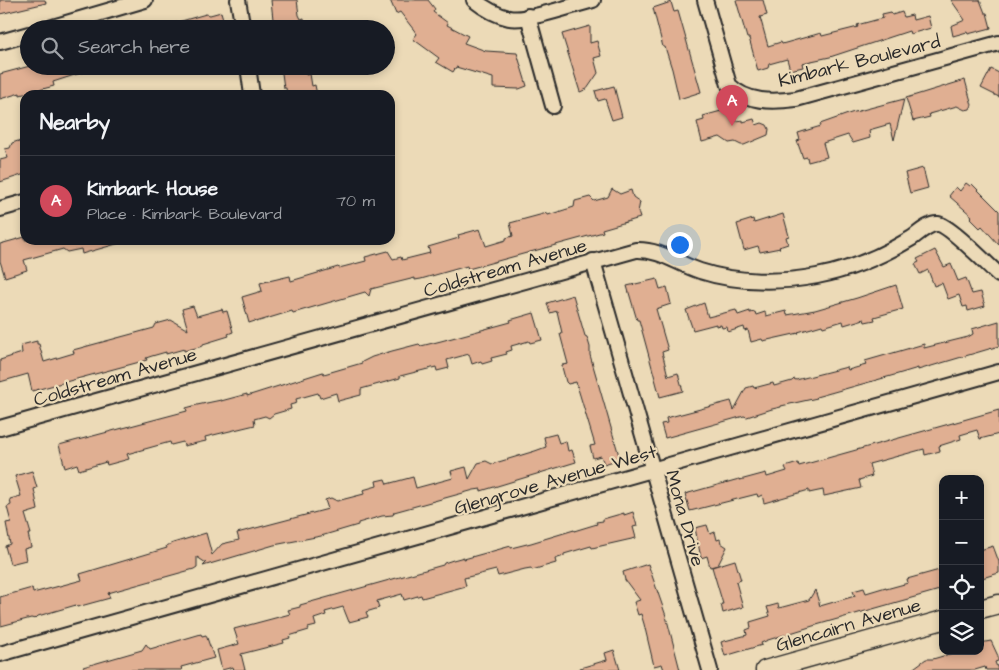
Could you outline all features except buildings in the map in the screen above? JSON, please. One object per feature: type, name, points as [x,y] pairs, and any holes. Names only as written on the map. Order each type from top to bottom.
[{"type":"street","points":[[77,20],[145,0]]},
{"type":"street","points":[[238,0],[241,20]]},
{"type":"street","points":[[474,0],[483,7],[510,18],[542,14],[593,0]]},
{"type":"street","name":"Kimbark Boulevard","points":[[705,0],[729,85],[736,92],[763,101],[777,102],[796,99],[999,42]]},
{"type":"street","points":[[528,16],[553,106]]},
{"type":"street","points":[[0,42],[20,36]]},
{"type":"street","points":[[249,75],[251,90]]},
{"type":"street","points":[[0,209],[20,203]]},
{"type":"street","name":"Coldstream Avenue","points":[[0,428],[636,250],[646,250],[659,254],[700,271],[723,277],[769,280],[798,278],[818,276],[862,262],[901,244],[927,228],[941,224],[999,275]]},
{"type":"street","name":"Mona Drive","points":[[593,261],[710,670]]},
{"type":"street","name":"Glengrove Avenue West","points":[[0,654],[999,372]]},
{"type":"street","points":[[984,608],[999,604]]},
{"type":"street","name":"Glencairn Avenue","points":[[765,670],[939,621]]},
{"type":"place","name":"Kimbark House","points":[[732,126]]}]
